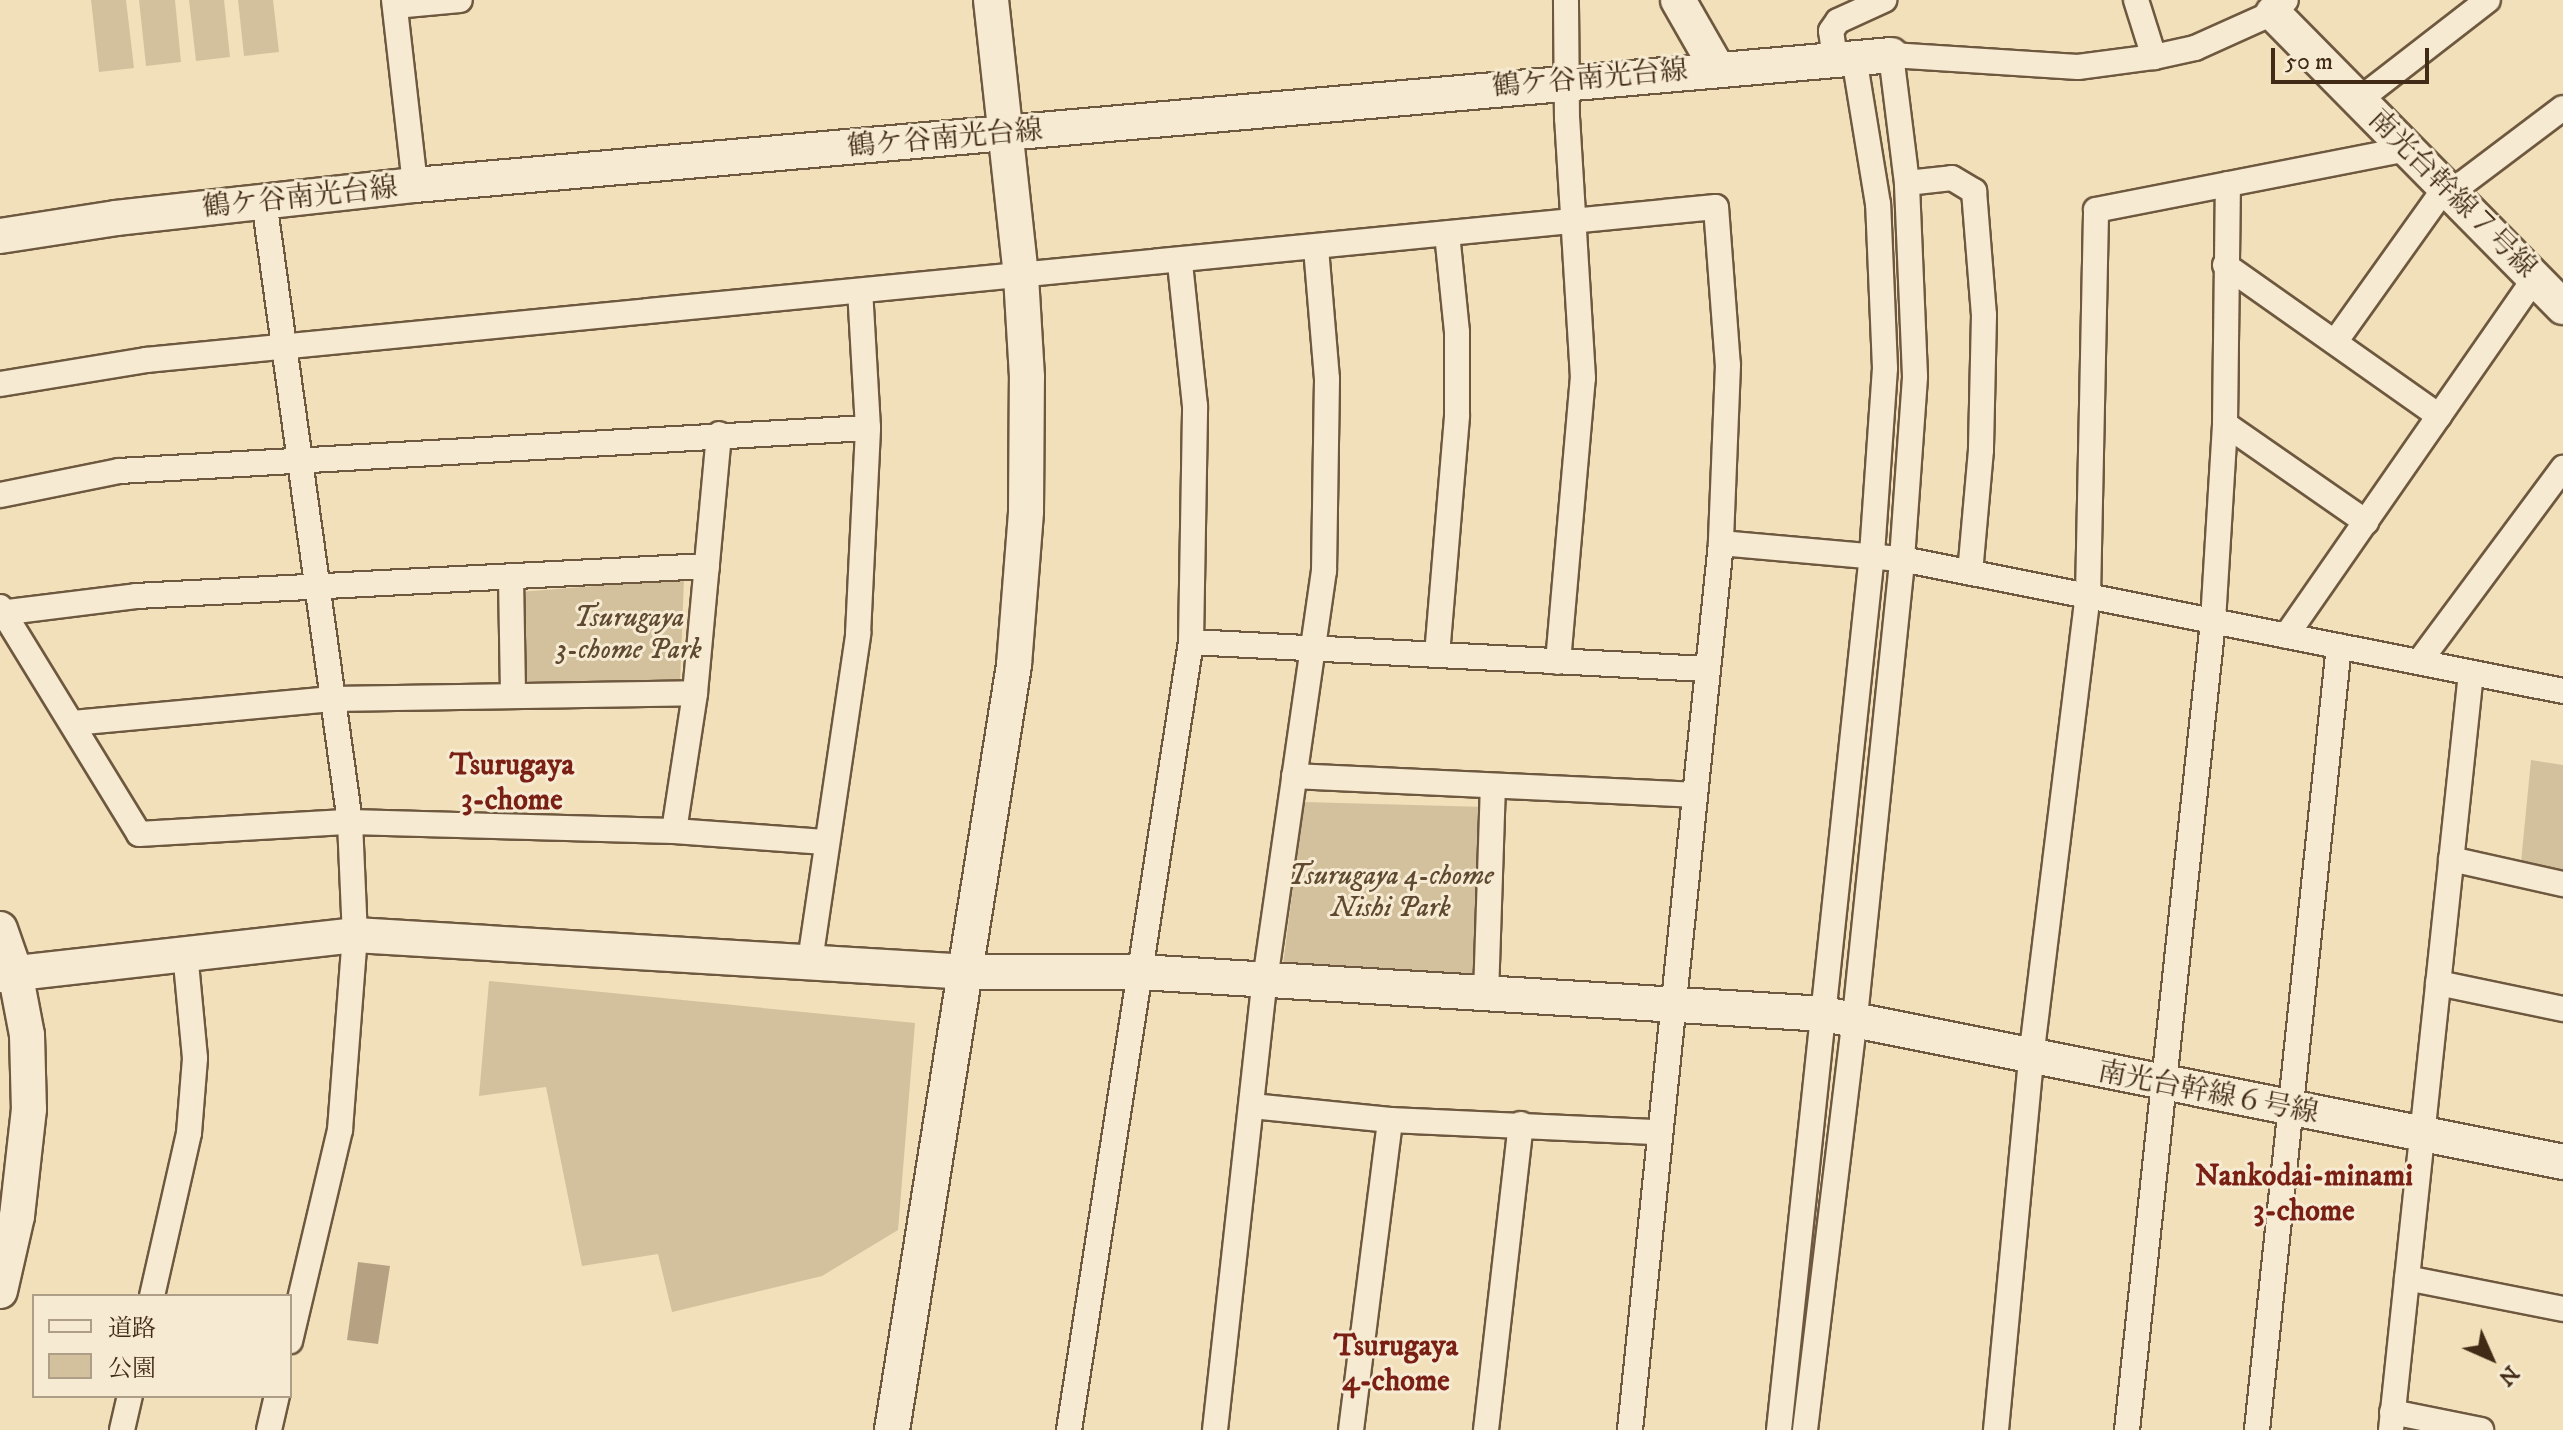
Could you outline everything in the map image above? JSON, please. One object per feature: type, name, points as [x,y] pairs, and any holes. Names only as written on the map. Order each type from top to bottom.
[{"type":"street","points":[[415,185],[394,3],[460,0]]},
{"type":"street","points":[[892,1430],[969,972],[1014,665],[1025,526],[1027,377],[1021,276],[991,0]]},
{"type":"street","points":[[1558,662],[1583,378],[1566,0]]},
{"type":"street","points":[[1678,0],[1717,68]]},
{"type":"street","points":[[1805,1430],[1839,1016],[1885,368],[1878,204],[1845,58],[1831,31],[1838,21],[1884,0]]},
{"type":"street","points":[[2136,0],[2154,57]]},
{"type":"street","points":[[2359,100],[2488,0]]},
{"type":"street","points":[[1779,1430],[1902,559],[1915,376],[1907,183],[1891,55],[2078,67],[2195,48],[2280,7]]},
{"type":"street","name":"南光台幹線７号線","points":[[2280,7],[2359,100],[2552,288]]},
{"type":"street","name":"鶴ケ谷南光台線","points":[[0,236],[264,201],[415,185],[1005,134],[1568,80],[1891,55]]},
{"type":"street","points":[[2335,342],[2448,190],[2563,108]]},
{"type":"street","points":[[1996,1430],[2031,1058],[2088,596],[2096,210],[2407,149]]},
{"type":"street","points":[[1907,183],[1952,178],[1974,191],[1984,315],[1981,450],[1970,573]]},
{"type":"street","points":[[2127,1430],[2213,621],[2225,424],[2228,184]]},
{"type":"street","points":[[264,201],[350,822],[355,935],[340,1130],[292,1333]]},
{"type":"street","points":[[0,384],[146,360],[1180,263],[1716,207],[1728,365],[1721,543],[1692,795],[1675,1007],[1659,1132],[1630,1430]]},
{"type":"street","points":[[1437,655],[1457,415],[1457,332],[1447,234]]},
{"type":"street","points":[[1215,1430],[1265,980],[1324,571],[1327,379],[1316,248]]},
{"type":"street","points":[[1069,1430],[1191,642],[1195,406],[1180,263]]},
{"type":"street","points":[[2225,265],[2439,416]]},
{"type":"street","points":[[2286,636],[2439,416],[2552,288]]},
{"type":"street","points":[[810,961],[825,842],[858,634],[868,428],[860,291]]},
{"type":"street","points":[[2225,424],[2366,522]]},
{"type":"street","points":[[0,495],[119,471],[719,434],[868,428]]},
{"type":"street","points":[[674,831],[695,693],[719,434]]},
{"type":"street","points":[[2419,662],[2563,468]]},
{"type":"street","points":[[1721,543],[1902,559],[2563,690]]},
{"type":"street","points":[[707,566],[136,596],[1,611],[139,834],[350,822],[674,831],[825,842]]},
{"type":"street","points":[[511,578],[513,695]]},
{"type":"street","points":[[1191,642],[1706,669]]},
{"type":"street","points":[[2257,1430],[2339,646]]},
{"type":"street","points":[[2471,673],[2392,1421],[2481,1430]]},
{"type":"street","points":[[73,723],[332,699],[695,693]]},
{"type":"street","points":[[1294,776],[1692,795]]},
{"type":"street","points":[[1486,995],[1493,786]]},
{"type":"street","points":[[2451,859],[2563,884]]},
{"type":"street","points":[[0,929],[8,973],[27,1035],[29,1109],[17,1216],[0,1291]]},
{"type":"street","name":"南光台幹線６号線","points":[[8,973],[355,935],[969,972],[1140,972],[1839,1016],[2031,1058],[2563,1162]]},
{"type":"street","points":[[152,1294],[189,1133],[195,1058],[185,952]]},
{"type":"street","points":[[2438,983],[2563,1009]]},
{"type":"street","points":[[1252,1106],[1390,1120],[1659,1132]]},
{"type":"street","points":[[1351,1430],[1390,1120]]},
{"type":"street","points":[[1486,1430],[1521,1124]]},
{"type":"street","points":[[2407,1278],[2563,1309]]},
{"type":"street","points":[[122,1430],[130,1398]]},
{"type":"street","points":[[269,1430],[277,1398]]},
{"type":"green space","points":[[91,0],[126,0],[134,68],[99,72]]},
{"type":"green space","points":[[139,0],[175,0],[181,62],[146,66]]},
{"type":"green space","points":[[189,0],[224,0],[230,57],[196,61]]},
{"type":"green space","points":[[238,0],[273,0],[279,52],[244,56]]},
{"type":"green space","name":"Tsurugaya 3-chome Park","points":[[684,579],[680,685],[518,684],[519,592]]},
{"type":"green space","points":[[2531,760],[2563,765],[2563,870],[2521,862]]},
{"type":"green space","name":"Tsurugaya 4-chome Nishi Park","points":[[1304,802],[1486,807],[1477,987],[1282,972]]},
{"type":"green space","points":[[489,981],[915,1023],[898,1230],[822,1276],[672,1312],[658,1254],[582,1266],[546,1087],[479,1096]]},
{"type":"shaded area","points":[[358,1262],[390,1266],[378,1344],[347,1340]]},
{"type":"district","name":"Tsurugaya 3-chome","points":[[512,783]]},
{"type":"district","name":"Nankodai-minami 3-chome","points":[[2304,1194]]},
{"type":"district","name":"Tsurugaya 4-chome","points":[[1396,1364]]}]
